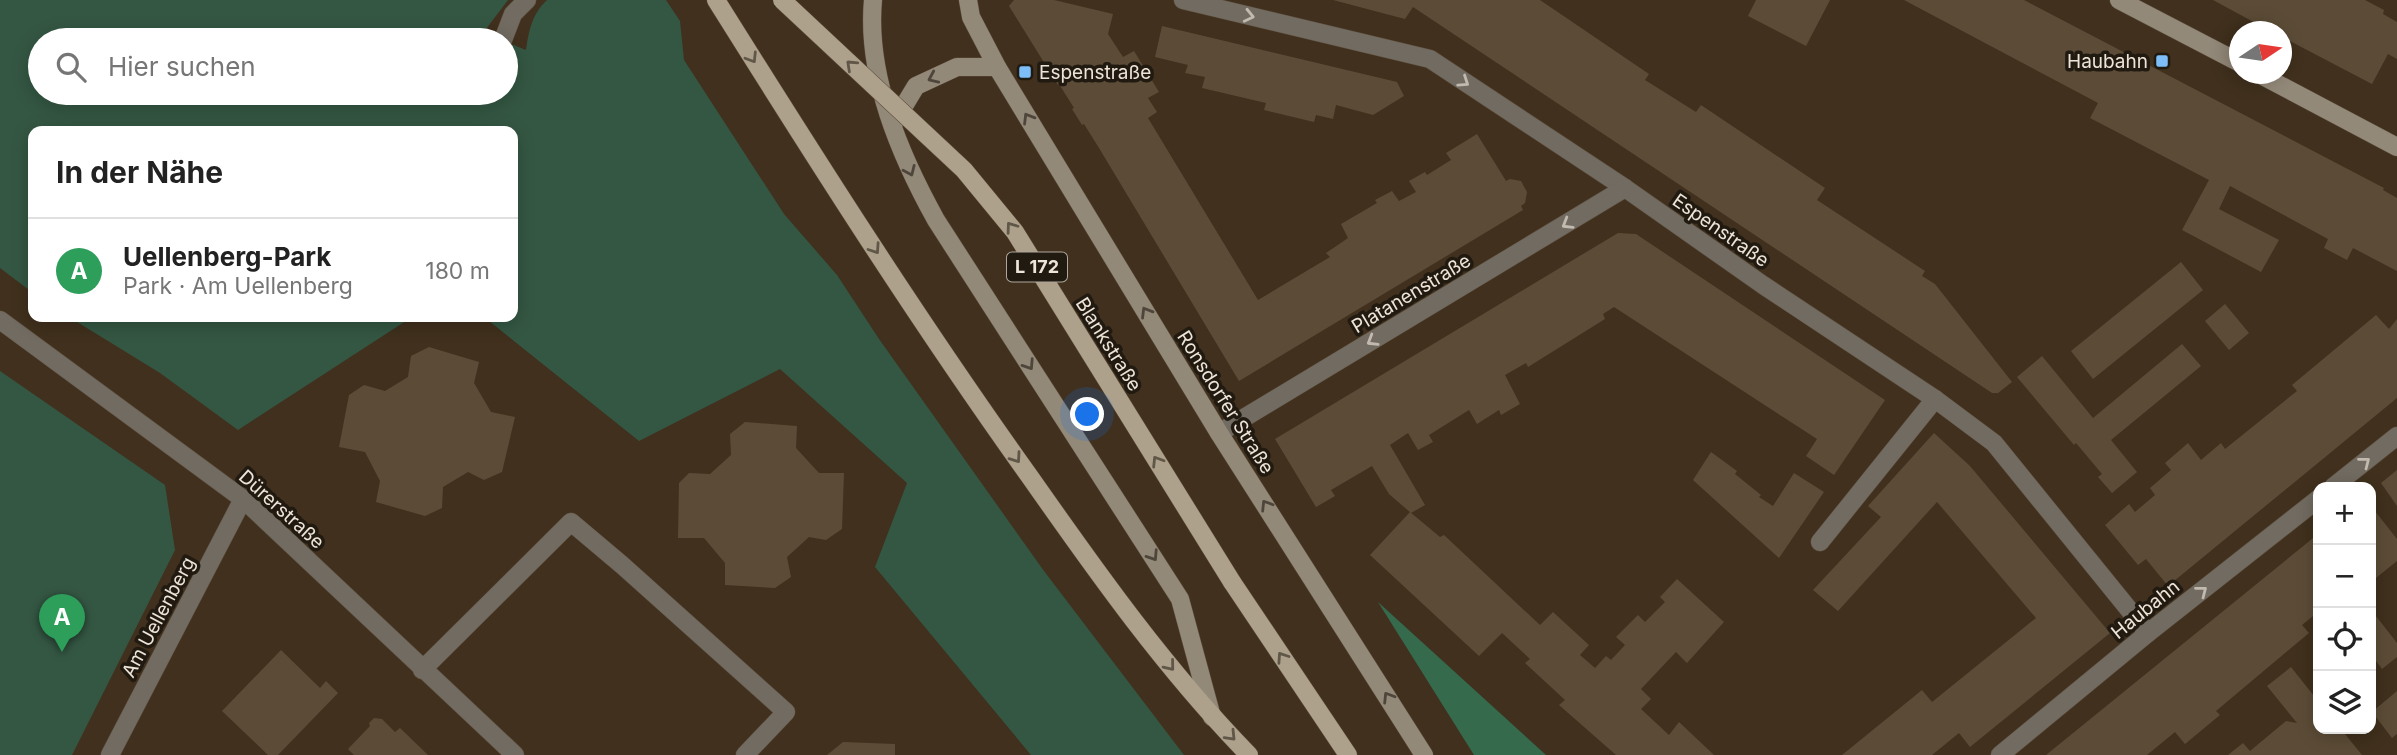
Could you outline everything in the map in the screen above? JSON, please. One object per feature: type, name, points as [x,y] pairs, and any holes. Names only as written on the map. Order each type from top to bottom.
[{"type":"main road","points":[[716,0],[830,182],[996,429],[1128,614],[1212,717],[1249,755]]},
{"type":"main road","name":"Blankstraße","points":[[782,0],[964,170],[1015,232],[1232,582],[1348,755]]},
{"type":"street","points":[[508,28],[513,14],[527,0]]},
{"type":"street","points":[[873,0],[877,74],[892,127],[919,190],[1180,599],[1212,717]]},
{"type":"street","name":"Ronsdorfer Straße","points":[[968,0],[971,17],[997,67],[1219,433],[1424,755]]},
{"type":"street","name":"Espenstraße","points":[[1183,0],[1430,59],[1935,399],[1994,443],[2148,633]]},
{"type":"street","points":[[2119,0],[2229,58]]},
{"type":"street","points":[[892,127],[916,86],[957,68],[997,67]]},
{"type":"street","points":[[2278,84],[2397,147]]},
{"type":"street","name":"Platanenstraße","points":[[1219,433],[1625,188]]},
{"type":"street","name":"Dürerstraße","points":[[0,320],[243,499],[515,755]]},
{"type":"street","points":[[1821,542],[1935,399]]},
{"type":"street","points":[[2339,482],[2397,436]]},
{"type":"street","name":"Am Uellenberg","points":[[110,755],[243,499]]},
{"type":"street","name":"Haubahn","points":[[2000,755],[2148,633],[2313,503]]},
{"type":"street","points":[[422,670],[571,522],[786,712],[745,755]]},
{"type":"green space","points":[[0,0],[508,0],[487,28],[28,28],[28,105],[518,105],[518,47],[526,50],[532,23],[547,0],[666,0],[680,21],[684,60],[784,214],[837,275],[879,339],[1044,571],[1184,755],[1031,755],[875,567],[907,483],[780,369],[639,441],[490,322],[518,322],[518,126],[28,126],[28,289],[0,268]]},
{"type":"green space","points":[[77,322],[404,322],[238,430],[160,373]]},
{"type":"green space","points":[[0,371],[165,485],[175,550],[72,755],[0,755]]},
{"type":"green space","points":[[1378,602],[1546,755],[1474,755]]},
{"type":"building","points":[[1014,0],[1054,0],[1113,14],[1108,34],[1123,57],[1134,51],[1159,92],[1148,98],[1157,112],[1148,118],[1258,300],[1330,257],[1326,253],[1348,238],[1341,224],[1392,191],[1399,201],[1416,192],[1409,181],[1425,172],[1427,175],[1451,160],[1446,153],[1477,134],[1506,181],[1521,181],[1527,192],[1525,203],[1521,206],[1523,210],[1239,381],[1099,148],[1009,6]]},
{"type":"building","points":[[1333,0],[1540,0],[1649,74],[1645,80],[1696,112],[1701,105],[1825,188],[1817,200],[1925,271],[1922,276],[1935,284],[2012,382],[1998,393],[1992,393],[1413,7],[1405,19]]},
{"type":"building","points":[[1756,0],[1830,0],[1806,46],[1748,16]]},
{"type":"building","points":[[1904,0],[2024,0],[2384,188],[2383,190],[2397,198],[2397,271],[2353,248],[2347,260],[2324,248],[2328,239],[2230,186],[2219,209],[2279,240],[2261,272],[2182,230],[2209,180],[2090,118],[2098,103]]},
{"type":"building","points":[[2213,0],[2365,0],[2384,10],[2383,14],[2397,22],[2397,59],[2388,54],[2372,84],[2292,42],[2292,21],[2252,21]]},
{"type":"building","points":[[1162,26],[1397,82],[1404,96],[1373,115],[1336,105],[1333,119],[1316,115],[1314,122],[1264,110],[1266,103],[1202,88],[1205,77],[1185,73],[1188,65],[1155,57]]},
{"type":"building","points":[[1618,233],[1636,234],[1885,400],[1834,475],[1806,456],[1817,439],[1614,307],[1603,314],[1605,319],[1528,367],[1526,363],[1505,375],[1520,404],[1501,415],[1499,410],[1477,424],[1469,410],[1429,435],[1433,442],[1418,450],[1408,433],[1390,445],[1425,505],[1411,513],[1389,494],[1372,466],[1331,490],[1335,496],[1316,507],[1275,439]]},
{"type":"building","points":[[2181,262],[2203,290],[2093,379],[2071,351]]},
{"type":"building","points":[[2225,304],[2249,333],[2229,350],[2205,321]]},
{"type":"building","points":[[2376,315],[2389,329],[2397,319],[2397,398],[2168,586],[2146,559],[2138,565],[2105,525],[2129,504],[2135,512],[2155,495],[2150,488],[2171,470],[2165,463],[2188,443],[2201,460],[2221,443],[2225,449],[2297,391],[2292,385]]},
{"type":"building","points":[[2182,344],[2201,366],[2111,440],[2137,472],[2112,493],[2098,477],[2102,474],[2017,377],[2042,356],[2093,418]]},
{"type":"building","points":[[429,347],[479,362],[474,383],[491,412],[515,417],[502,472],[484,480],[468,472],[443,487],[442,508],[425,516],[376,502],[380,481],[365,452],[339,447],[349,395],[364,385],[385,391],[408,377],[411,356]]},
{"type":"building","points":[[745,422],[797,426],[796,448],[819,473],[844,473],[842,529],[826,540],[809,537],[787,557],[791,577],[775,588],[725,585],[725,563],[704,538],[678,538],[679,483],[689,473],[710,474],[731,455],[730,434]]},
{"type":"building","points":[[1934,433],[1970,466],[2110,633],[1970,747],[1959,733],[1932,755],[1842,755],[1922,690],[1932,702],[2036,618],[1937,502],[1838,611],[1813,590],[1881,517],[1868,506]]},
{"type":"building","points":[[1711,452],[1737,471],[1735,474],[1761,495],[1759,497],[1773,506],[1794,473],[1824,492],[1779,558],[1693,480]]},
{"type":"building","points":[[2397,470],[2397,506],[2381,483]]},
{"type":"building","points":[[1410,512],[1440,537],[1444,535],[1540,625],[1553,612],[1589,645],[1580,655],[1595,668],[1606,656],[1611,660],[1625,645],[1616,637],[1638,615],[1645,622],[1665,602],[1660,597],[1677,579],[1724,622],[1687,663],[1676,652],[1641,689],[1651,699],[1641,709],[1669,735],[1679,722],[1714,755],[1616,755],[1559,705],[1565,700],[1525,663],[1530,659],[1502,633],[1479,656],[1370,555]]},
{"type":"building","points":[[2376,512],[2397,539],[2397,561],[2376,578]]},
{"type":"building","points":[[2313,538],[2313,616],[2302,625],[2309,633],[2216,711],[2220,715],[2185,744],[2175,732],[2147,755],[2046,755]]},
{"type":"building","points":[[2376,616],[2397,643],[2397,657],[2382,669],[2376,661]]},
{"type":"building","points":[[281,650],[320,688],[326,681],[338,693],[278,755],[268,755],[222,711]]},
{"type":"building","points":[[2291,667],[2313,695],[2313,734],[2345,734],[2362,755],[2228,755],[2243,743],[2250,751],[2286,721],[2297,723],[2267,686]]},
{"type":"building","points":[[2397,691],[2397,734],[2392,738],[2376,717],[2376,709]]},
{"type":"building","points":[[374,718],[382,719],[395,732],[400,728],[428,755],[354,755],[348,749]]},
{"type":"building","points":[[843,742],[895,744],[895,755],[827,755]]},
{"type":"place","name":"Haubahn","points":[[2162,61]]},
{"type":"place","name":"Espenstraße","points":[[1025,72]]},
{"type":"place","name":"Uellenberg-Park","points":[[62,652]]}]
